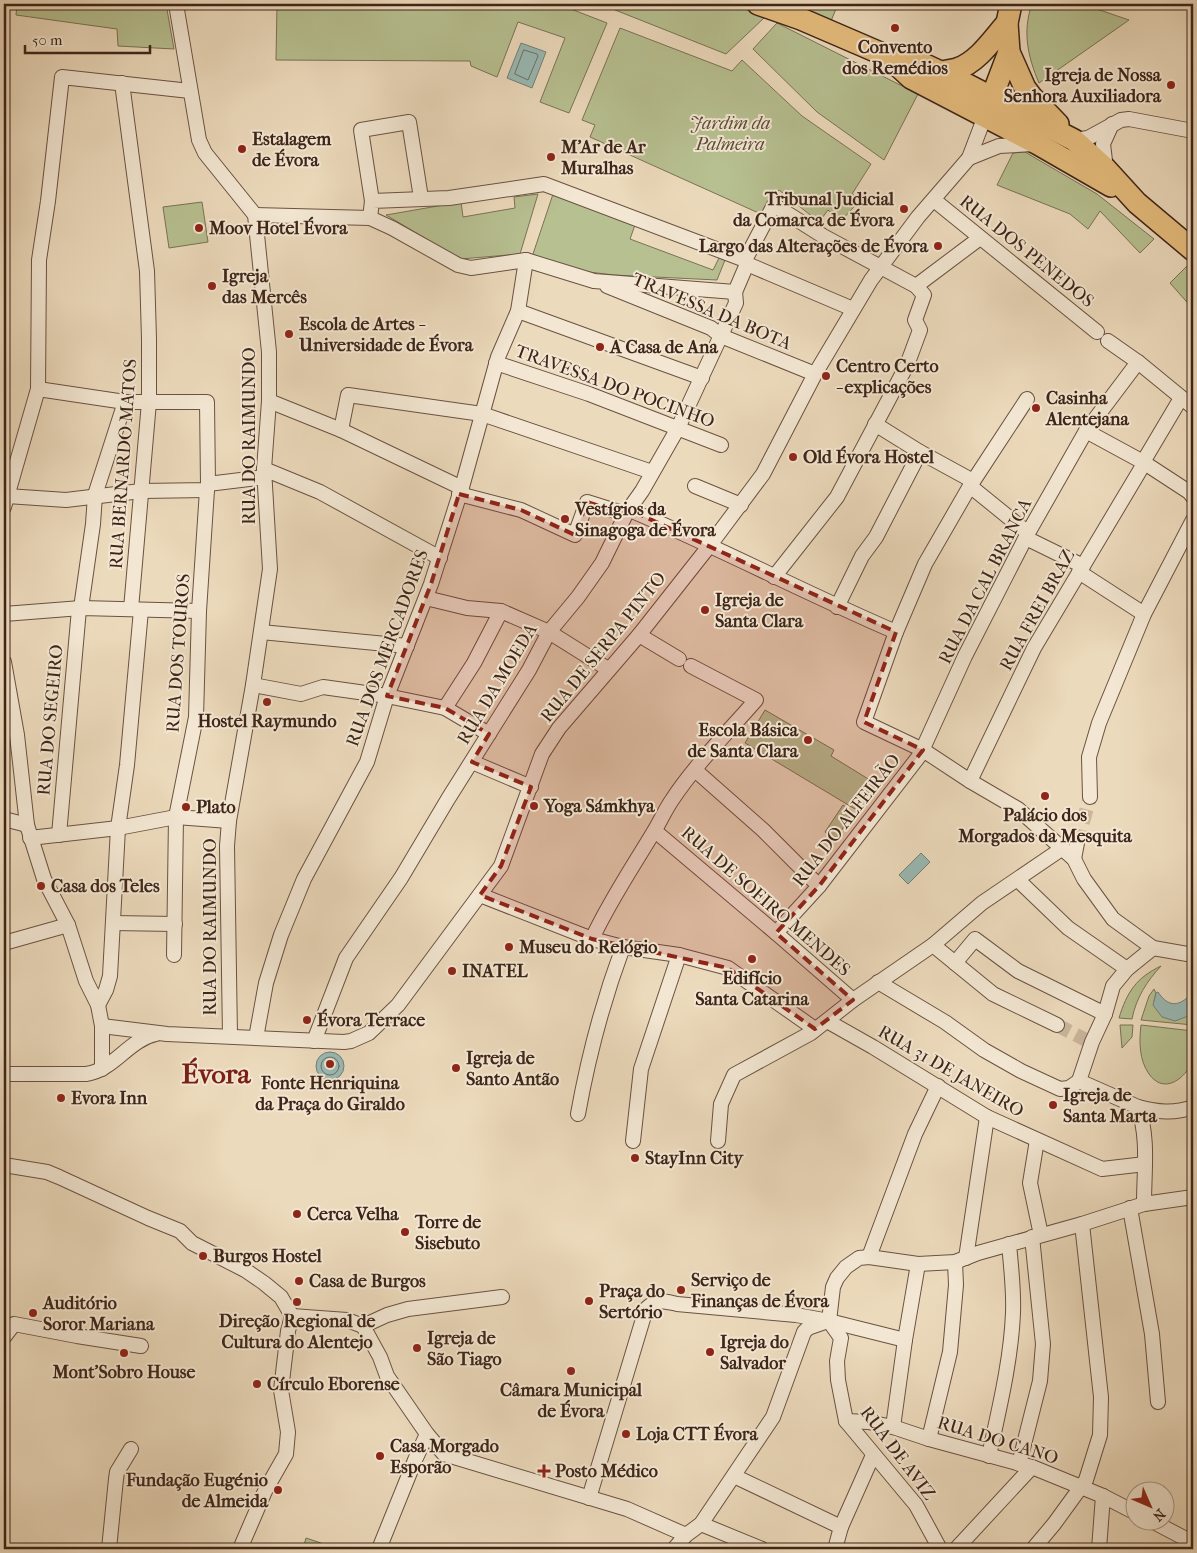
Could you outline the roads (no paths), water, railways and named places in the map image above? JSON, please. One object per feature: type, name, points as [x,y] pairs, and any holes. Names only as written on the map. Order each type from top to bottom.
[{"type":"main road","points":[[758,4],[801,19],[887,56],[917,61],[941,72],[1038,144],[1138,202]]},
{"type":"main road","points":[[941,72],[966,65],[985,49],[1009,13]]},
{"type":"main road","points":[[989,107],[1009,52],[1009,13]]},
{"type":"main road","points":[[1009,52],[1030,96],[1138,202],[1193,250]]},
{"type":"main road","points":[[887,56],[911,78],[1074,140]]},
{"type":"street","points":[[176,4],[199,140],[205,153],[255,215],[370,218],[392,228],[458,265],[471,268],[526,260],[594,281],[735,292]]},
{"type":"street","points":[[190,91],[62,77],[48,202],[39,260],[38,389],[6,501],[66,500],[94,495],[208,487],[264,473],[320,492],[440,558]]},
{"type":"street","name":"RUA BERNARDO MATOS","points":[[98,1005],[106,990],[110,976],[118,828],[127,765],[141,491],[150,402],[147,271],[122,83]]},
{"type":"street","points":[[774,577],[837,497],[907,365],[920,330],[915,320],[924,295],[916,286],[880,266],[918,217],[969,158],[989,107]]},
{"type":"street","points":[[1074,140],[1088,138],[1121,120],[1129,119],[1193,131]]},
{"type":"street","points":[[370,218],[372,201],[361,130],[409,122],[420,198]]},
{"type":"street","points":[[1106,169],[1103,144],[1113,124]]},
{"type":"street","points":[[969,158],[999,146],[1038,144]]},
{"type":"street","points":[[372,201],[449,198],[544,184],[746,262],[853,309]]},
{"type":"street","name":"RUA DOS PENEDOS","points":[[934,200],[1102,337],[1138,362],[1193,407]]},
{"type":"street","name":"RUA DA MOEDA","points":[[314,1041],[346,958],[401,878],[529,670],[549,632],[578,597],[602,563],[627,512],[642,491],[678,428],[722,336],[736,303],[735,292],[746,262],[774,205],[823,236],[880,266]]},
{"type":"street","name":"RUA DO RAIMUNDO","points":[[230,1036],[227,846],[229,822],[253,685],[270,569],[264,473],[269,401],[269,352],[255,215]]},
{"type":"street","points":[[916,286],[980,238]]},
{"type":"street","name":"RUA DOS MERCADORES","points":[[256,1038],[266,984],[281,935],[304,879],[366,762],[387,696],[440,558],[496,363],[518,311],[526,260]]},
{"type":"street","name":"RUA DE SERPA PINTO","points":[[314,1041],[351,1041],[369,1033],[398,1005],[480,895],[500,866],[542,754],[559,728],[638,635],[710,545],[763,474],[815,374],[880,266]]},
{"type":"street","name":"TRAVESSA DA BOTA","points":[[594,281],[711,328],[722,336],[815,374]]},
{"type":"street","points":[[518,311],[702,378]]},
{"type":"street","name":"RUA DA CAL BRANCA","points":[[923,750],[965,656],[1027,536],[1086,432],[1138,362]]},
{"type":"street","name":"TRAVESSA DO POCINHO","points":[[496,363],[589,394],[721,445]]},
{"type":"street","points":[[38,389],[125,402],[150,402]]},
{"type":"street","points":[[341,430],[348,395],[482,414],[652,472]]},
{"type":"street","name":"RUA FREI BRAZ","points":[[970,781],[1034,648],[1142,468],[1143,462],[1181,398]]},
{"type":"street","points":[[1027,399],[972,483],[925,564],[896,632],[864,722],[923,750],[970,781],[1018,809],[1074,859],[1084,879],[1113,919],[1153,948],[1193,955]]},
{"type":"street","points":[[269,401],[341,430],[460,491],[521,510],[576,535],[587,502],[622,513],[632,511],[710,545],[837,607],[896,632]]},
{"type":"street","name":"RUA DO SEGEIRO","points":[[59,835],[80,608],[93,524],[94,495],[125,402]]},
{"type":"street","name":"RUA DOS TOUROS","points":[[150,402],[207,402],[208,487],[199,611],[196,717],[176,817],[174,956]]},
{"type":"street","points":[[875,424],[972,483],[1027,536],[1081,569],[1144,614]]},
{"type":"street","points":[[1086,432],[1143,462],[1189,492],[1193,497]]},
{"type":"street","points":[[837,607],[862,556],[876,537],[920,452]]},
{"type":"street","points":[[695,486],[740,505]]},
{"type":"street","points":[[1090,797],[1089,757],[1099,723],[1144,614],[1193,520]]},
{"type":"street","points":[[426,598],[466,608],[501,611],[549,632],[608,669]]},
{"type":"street","points":[[4,614],[80,608],[199,611]]},
{"type":"street","points":[[445,708],[474,663],[501,611]]},
{"type":"street","points":[[261,632],[407,646]]},
{"type":"street","points":[[592,939],[618,888],[655,831],[673,799],[695,770],[756,700],[685,663],[638,635]]},
{"type":"street","points":[[4,662],[17,736],[28,832],[44,879],[68,925],[86,980],[98,1005],[102,1026],[97,1071]]},
{"type":"street","points":[[253,685],[301,694],[323,686],[387,696],[445,708],[489,734]]},
{"type":"street","name":"RUA DO ALFEIRÃO","points":[[776,933],[819,886],[923,750]]},
{"type":"street","points":[[472,762],[531,787]]},
{"type":"street","points":[[695,770],[763,830],[819,886]]},
{"type":"street","points":[[4,819],[28,832],[59,835],[118,828],[176,817],[229,822]]},
{"type":"street","name":"RUA DE SOEIRO MENDES","points":[[655,831],[853,1000]]},
{"type":"street","points":[[1074,859],[1077,843]]},
{"type":"street","points":[[718,1140],[722,1104],[734,1075],[803,1038],[878,982],[933,945],[999,890],[1018,880],[1063,848]]},
{"type":"street","points":[[1018,880],[1068,928],[1127,969]]},
{"type":"street","name":"RUA 31 DE JANEIRO","points":[[480,895],[592,939],[623,947],[680,955],[728,968],[821,1025],[938,1086],[987,1117],[1102,1169],[1145,1164]]},
{"type":"street","points":[[113,923],[175,924]]},
{"type":"street","points":[[4,943],[68,925]]},
{"type":"street","points":[[955,963],[975,939],[1018,971],[1105,1014]]},
{"type":"street","points":[[933,945],[993,994],[1056,1025]]},
{"type":"street","points":[[578,1114],[588,1064],[623,947]]},
{"type":"street","points":[[878,982],[945,1022],[984,1050],[1021,1071],[1060,1089],[1069,1088],[1079,1081],[1089,1041],[1105,1014],[1113,986],[1127,969],[1153,948]]},
{"type":"street","points":[[633,1141],[641,1069],[680,955]]},
{"type":"street","points":[[102,1026],[159,1034],[314,1041]]},
{"type":"street","points":[[4,1074],[97,1071],[133,1044],[147,1037],[159,1034]]},
{"type":"street","points":[[1079,1081],[1138,1107],[1155,1111],[1170,1112],[1193,1107]]},
{"type":"street","points":[[868,1257],[915,1134],[938,1086]]},
{"type":"street","points":[[1138,1107],[1145,1136],[1144,1204]]},
{"type":"street","points":[[929,1439],[950,1352],[956,1285],[987,1117]]},
{"type":"street","points":[[956,1549],[1025,1466],[1040,1380],[1043,1344],[1036,1236],[1030,1184],[1037,1140]]},
{"type":"street","points":[[4,1165],[47,1172],[180,1231],[192,1243],[245,1270],[281,1297],[292,1316],[288,1331],[281,1390],[288,1432],[286,1454],[265,1491],[240,1549]]},
{"type":"street","points":[[829,1321],[833,1288],[841,1272],[855,1260],[868,1257],[918,1264],[961,1260],[1144,1204],[1193,1197]]},
{"type":"street","points":[[1130,1208],[1152,1334],[1158,1402]]},
{"type":"street","points":[[1033,1549],[1086,1480],[1100,1435],[1101,1397],[1082,1224]]},
{"type":"street","points":[[989,1456],[1004,1387],[1013,1315],[1009,1244]]},
{"type":"street","points":[[893,1427],[918,1264]]},
{"type":"street","points":[[363,1326],[387,1315],[408,1309],[502,1296]]},
{"type":"street","points":[[589,1498],[646,1310],[652,1304],[661,1301],[796,1315],[829,1321],[905,1340]]},
{"type":"street","points":[[292,1316],[347,1320],[363,1326],[387,1376],[444,1454],[627,1509],[686,1535]]},
{"type":"street","points":[[674,1549],[686,1535],[701,1524],[775,1412],[801,1336],[808,1328],[829,1321]]},
{"type":"street","name":"RUA DE AVIZ","points":[[829,1321],[841,1338],[837,1361],[838,1380],[846,1421],[916,1504],[940,1549]]},
{"type":"street","points":[[4,1337],[14,1324],[141,1346]]},
{"type":"street","name":"RUA DO CANO","points":[[846,1421],[868,1422],[893,1427],[1025,1466],[1103,1496],[1124,1507]]},
{"type":"street","points":[[379,1549],[414,1460],[428,1434]]},
{"type":"street","points":[[109,1549],[116,1479],[121,1465],[131,1449]]},
{"type":"street","points":[[835,1549],[841,1527],[873,1455]]},
{"type":"street","points":[[734,1476],[841,1527]]},
{"type":"street","points":[[1099,1549],[1103,1496]]},
{"type":"street","points":[[701,1524],[762,1549]]},
{"type":"street","points":[[1168,1530],[1186,1540],[1193,1540],[1192,1549]]},
{"type":"water","points":[[521,43],[546,52],[532,88],[507,78]]},
{"type":"water","points":[[921,853],[930,862],[908,884],[899,875]]},
{"type":"water","points":[[1158,992],[1168,1002],[1175,1004],[1187,998],[1191,1008],[1191,1015],[1175,1021],[1162,1017],[1153,1005],[1156,993]]},
{"type":"water","name":"Fonte Henriquina da Praça do Giraldo","points":[[330,1052],[340,1056],[344,1066],[340,1076],[330,1080],[320,1076],[316,1066],[320,1056]]},
{"type":"tunnel","points":[[1077,843],[1090,797]]},
{"type":"tunnel","points":[[1057,1025],[1086,1040]]},
{"type":"place","name":"Convento dos Remédios","points":[[895,28]]},
{"type":"place","name":"Igreja de Nossa Senhora Auxiliadora","points":[[1171,85]]},
{"type":"place","name":"Estalagem de Évora","points":[[242,149]]},
{"type":"place","name":"M'Ar de Ar Muralhas","points":[[551,157]]},
{"type":"place","name":"Tribunal Judicial da Comarca de Évora","points":[[904,209]]},
{"type":"place","name":"Moov Hotel Évora","points":[[199,228]]},
{"type":"place","name":"Largo das Alterações de Évora","points":[[938,246]]},
{"type":"place","name":"Igreja das Mercês","points":[[212,286]]},
{"type":"place","name":"Escola de Artes - Universidade de Évora","points":[[289,334]]},
{"type":"place","name":"A Casa de Ana","points":[[600,347]]},
{"type":"place","name":"Centro Certo - explicações","points":[[826,376]]},
{"type":"place","name":"Casinha Alentejana","points":[[1036,408]]},
{"type":"place","name":"Old Évora Hostel","points":[[793,457]]},
{"type":"place","name":"Vestígios da Sinagoga de Évora","points":[[565,519]]},
{"type":"place","name":"Igreja de Santa Clara","points":[[705,610]]},
{"type":"place","name":"Hostel Raymundo","points":[[267,702]]},
{"type":"place","name":"Escola Básica de Santa Clara","points":[[808,740]]},
{"type":"place","name":"Palácio dos Morgados da Mesquita","points":[[1045,796]]},
{"type":"place","name":"Yoga Sámkhya","points":[[534,806]]},
{"type":"place","name":"Plato","points":[[186,807]]},
{"type":"place","name":"Casa dos Teles","points":[[41,886]]},
{"type":"place","name":"Museu do Relógio","points":[[509,947]]},
{"type":"place","name":"Edifício Santa Catarina","points":[[752,959]]},
{"type":"place","name":"INATEL","points":[[452,971]]},
{"type":"place","name":"Évora Terrace","points":[[307,1020]]},
{"type":"place","name":"Fonte Henriquina da Praça do Giraldo","points":[[330,1064]]},
{"type":"place","name":"Igreja de Santo Antão","points":[[456,1068]]},
{"type":"place","name":"Evora Inn","points":[[61,1098]]},
{"type":"place","name":"Igreja de Santa Marta","points":[[1053,1105]]},
{"type":"place","name":"StayInn City","points":[[635,1158]]},
{"type":"place","name":"Cerca Velha","points":[[297,1214]]},
{"type":"place","name":"Torre de Sisebuto","points":[[405,1232]]},
{"type":"place","name":"Burgos Hostel","points":[[203,1256]]},
{"type":"place","name":"Casa de Burgos","points":[[299,1281]]},
{"type":"place","name":"Serviço de Finanças de Évora","points":[[681,1290]]},
{"type":"place","name":"Praça do Sertório","points":[[589,1301]]},
{"type":"place","name":"Direção Regional de Cultura do Alentejo","points":[[297,1302]]},
{"type":"place","name":"Auditório Soror Mariana","points":[[33,1313]]},
{"type":"place","name":"Igreja de São Tiago","points":[[417,1348]]},
{"type":"place","name":"Igreja do Salvador","points":[[710,1352]]},
{"type":"place","name":"Mont'Sobro House","points":[[124,1353]]},
{"type":"place","name":"Câmara Municipal de Évora","points":[[571,1371]]},
{"type":"place","name":"Círculo Eborense","points":[[257,1384]]},
{"type":"place","name":"Loja CTT Évora","points":[[626,1434]]},
{"type":"place","name":"Casa Morgado Esporão","points":[[380,1456]]},
{"type":"place","name":"Posto Médico","points":[[544,1471]]},
{"type":"place","name":"Fundação Eugénio de Almeida","points":[[278,1490]]},
{"type":"district","name":"Évora","points":[[216,1073]]},
{"type":"park label","name":"Jardim da Palmeira","points":[[730,133]]}]
